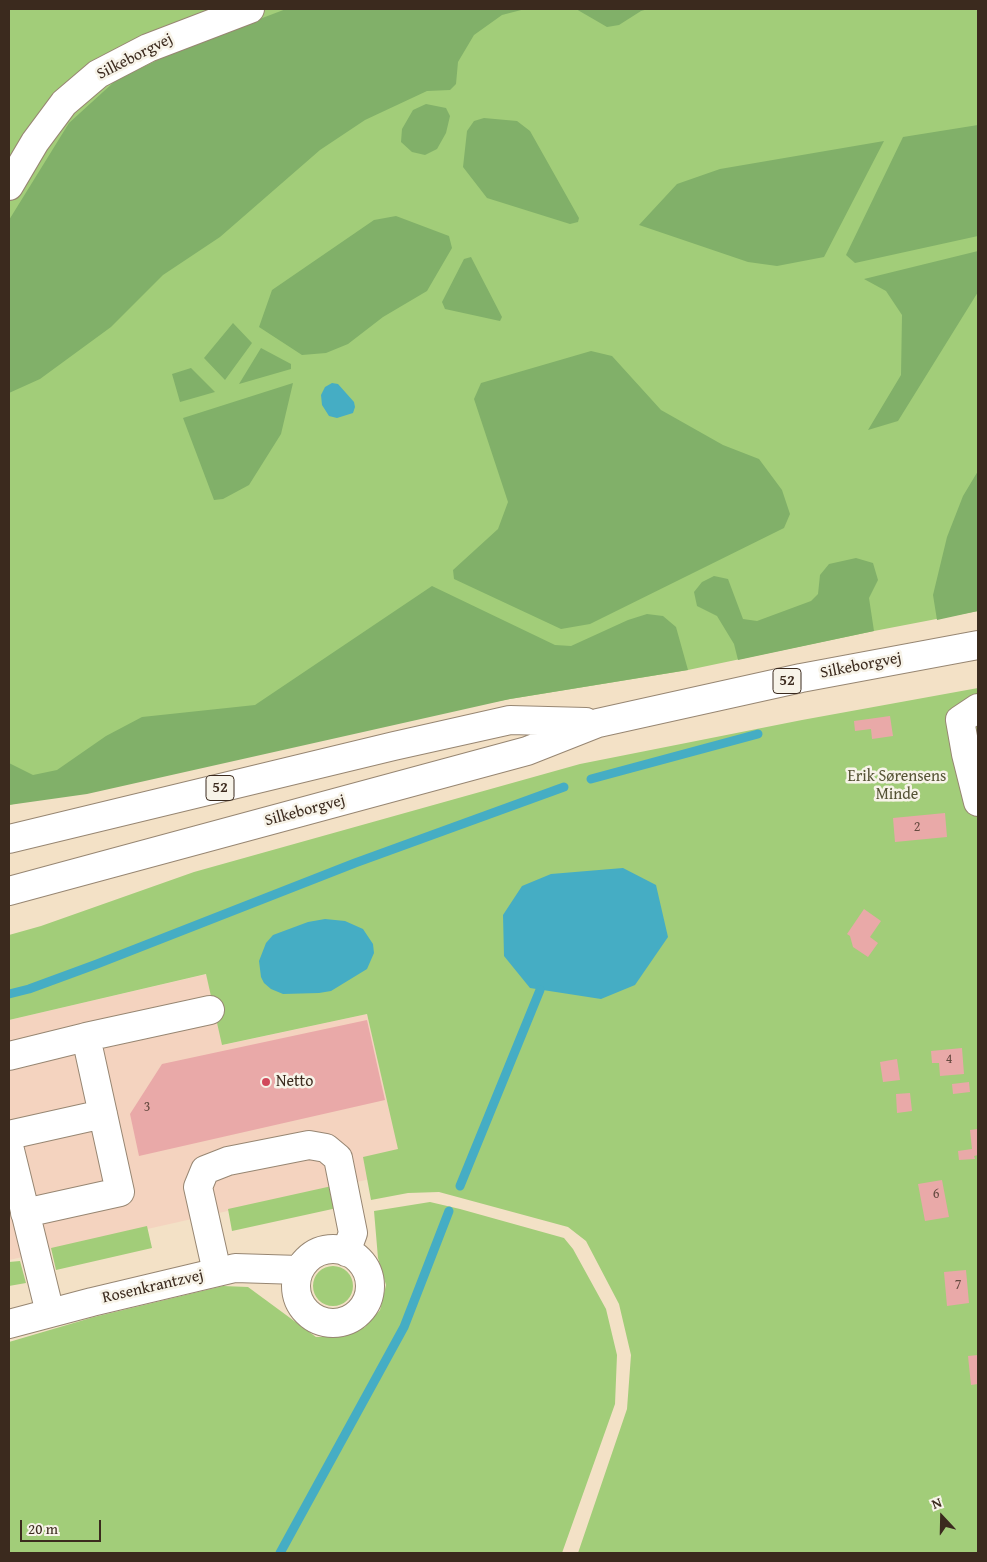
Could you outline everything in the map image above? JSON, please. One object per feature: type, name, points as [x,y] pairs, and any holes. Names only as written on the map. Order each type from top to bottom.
[{"type":"main road","name":"Silkeborgvej","points":[[9,186],[35,142],[64,103],[98,74],[148,48],[250,9]]},
{"type":"main road","name":"Silkeborgvej","points":[[9,891],[527,751],[598,723],[801,678],[978,645]]},
{"type":"main road","points":[[978,708],[960,720],[978,802]]},
{"type":"main road","name":"Silkeborgvej","points":[[9,840],[394,746],[510,720],[598,723]]},
{"type":"main road","points":[[9,1056],[210,1010]]},
{"type":"main road","points":[[25,1213],[120,1192],[86,1037]]},
{"type":"main road","points":[[50,1313],[9,1150],[103,1114]]},
{"type":"main road","points":[[217,1272],[198,1187],[205,1170],[228,1161],[309,1145],[326,1148],[338,1158],[353,1233],[346,1252]]},
{"type":"main road","points":[[338,1249],[346,1252],[353,1254],[364,1265],[370,1280],[369,1295],[363,1309],[351,1319],[336,1323],[320,1322],[307,1313],[298,1300],[296,1285],[299,1270],[309,1258],[323,1250],[338,1249]]},
{"type":"main road","name":"Rosenkrantzvej","points":[[9,1324],[236,1268],[299,1270]]},
{"type":"shaded area","points":[[207,974],[223,1045],[367,1014],[406,1171],[9,1260],[9,1020]]},
{"type":"green space","points":[[9,9],[978,9],[978,611],[688,670],[405,718],[9,805]]},
{"type":"green space","points":[[286,9],[525,9],[502,15],[474,35],[458,62],[456,84],[450,90],[427,91],[365,120],[320,150],[220,237],[163,275],[111,327],[40,379],[9,393],[9,220],[69,123],[115,81],[178,50]]},
{"type":"green space","points":[[576,9],[648,9],[641,11],[619,25],[607,27]]},
{"type":"green space","points":[[426,104],[446,108],[450,116],[446,133],[437,149],[425,155],[412,152],[401,142],[402,129],[413,110]]},
{"type":"green space","points":[[484,118],[517,121],[530,131],[579,218],[578,222],[570,224],[487,198],[463,167],[467,131],[474,121]]},
{"type":"green space","points":[[978,125],[978,236],[855,263],[846,255],[903,137]]},
{"type":"green space","points":[[884,141],[824,257],[777,266],[748,262],[639,225],[677,184],[720,169]]},
{"type":"green space","points":[[396,216],[449,236],[452,248],[427,291],[383,317],[348,344],[326,353],[302,355],[259,327],[272,290],[374,220]]},
{"type":"green space","points":[[978,251],[978,292],[898,421],[868,430],[901,375],[902,315],[886,291],[864,279]]},
{"type":"green space","points":[[471,257],[502,317],[500,321],[445,309],[442,302],[464,259]]},
{"type":"green space","points":[[233,323],[252,343],[225,380],[204,358]]},
{"type":"green space","points":[[261,348],[291,364],[291,369],[239,384]]},
{"type":"green space","points":[[591,351],[612,356],[661,410],[723,445],[759,459],[782,490],[790,514],[784,528],[590,624],[561,629],[454,579],[453,570],[498,529],[508,502],[474,399],[481,383]]},
{"type":"green space","points":[[191,368],[215,392],[180,402],[172,374]]},
{"type":"green space","points":[[293,383],[281,434],[249,485],[223,499],[214,500],[183,418]]},
{"type":"green space","points":[[978,471],[978,611],[937,620],[933,595],[947,537],[963,496]]},
{"type":"green space","points":[[856,558],[873,563],[878,580],[869,598],[874,631],[738,660],[734,644],[717,616],[697,606],[694,592],[702,582],[714,576],[728,579],[743,619],[757,621],[811,601],[818,594],[820,575],[829,564]]},
{"type":"green space","points":[[432,586],[555,645],[571,646],[628,620],[647,614],[663,616],[676,627],[688,670],[510,699],[87,794],[9,805],[9,763],[33,775],[57,770],[106,736],[142,717],[255,705]]},
{"type":"green space","name":"Erik Sørensens Minde","points":[[978,688],[978,1553],[578,1553],[627,1409],[631,1355],[619,1304],[586,1241],[568,1227],[439,1192],[408,1193],[371,1200],[363,1157],[398,1149],[367,1014],[222,1045],[206,974],[9,1020],[9,935],[41,926],[194,872],[580,764],[802,720]]},
{"type":"green space","points":[[332,1186],[337,1208],[232,1231],[228,1209]]},
{"type":"green space","points":[[430,1202],[564,1238],[573,1249],[606,1309],[617,1355],[615,1404],[562,1553],[9,1553],[9,1342],[94,1317],[223,1286],[248,1287],[316,1337],[343,1337],[365,1327],[380,1310],[386,1285],[378,1258],[374,1211]]},
{"type":"green space","points":[[147,1226],[152,1248],[56,1270],[51,1248]]},
{"type":"green space","points":[[20,1261],[26,1283],[9,1286],[9,1262]]},
{"type":"green space","points":[[333,1266],[347,1272],[353,1286],[347,1300],[333,1306],[319,1300],[313,1286],[319,1272]]},
{"type":"water","points":[[332,383],[338,384],[354,402],[353,413],[337,418],[329,416],[322,405],[321,395],[325,387]]},
{"type":"water","points":[[623,868],[656,885],[668,937],[635,985],[601,999],[530,988],[504,956],[503,915],[522,886],[551,874]]},
{"type":"water","points":[[325,919],[345,921],[363,929],[373,944],[374,953],[367,969],[331,991],[319,993],[283,994],[271,989],[264,983],[261,977],[259,961],[266,943],[273,935],[308,922]]},
{"type":"building","points":[[890,716],[893,736],[872,739],[871,729],[855,731],[854,721]]},
{"type":"building","points":[[945,813],[947,837],[895,842],[893,818]]},
{"type":"building","points":[[864,909],[881,921],[870,937],[878,943],[868,957],[853,947],[850,936],[847,934]]},
{"type":"building","name":"Netto","points":[[367,1020],[385,1100],[139,1156],[130,1114],[162,1064]]},
{"type":"building","points":[[962,1048],[964,1074],[940,1076],[939,1063],[932,1063],[931,1051]]},
{"type":"building","points":[[897,1059],[900,1080],[883,1082],[880,1062]]},
{"type":"building","points":[[969,1082],[970,1092],[953,1094],[952,1084]]},
{"type":"building","points":[[910,1093],[912,1111],[897,1113],[896,1094]]},
{"type":"building","points":[[978,1129],[978,1155],[974,1156],[975,1159],[959,1160],[958,1151],[972,1149],[970,1130]]},
{"type":"building","points":[[942,1180],[949,1217],[925,1221],[918,1184]]},
{"type":"building","points":[[966,1270],[969,1303],[947,1306],[944,1272]]},
{"type":"building","points":[[978,1355],[978,1384],[971,1385],[968,1356]]},
{"type":"waterway","points":[[591,779],[758,734]]},
{"type":"waterway","points":[[9,994],[29,989],[97,964],[355,863],[564,787]]},
{"type":"waterway","points":[[460,1186],[540,990]]},
{"type":"waterway","points":[[280,1553],[404,1327],[449,1211]]},
{"type":"place","name":"Netto","points":[[266,1082]]}]
